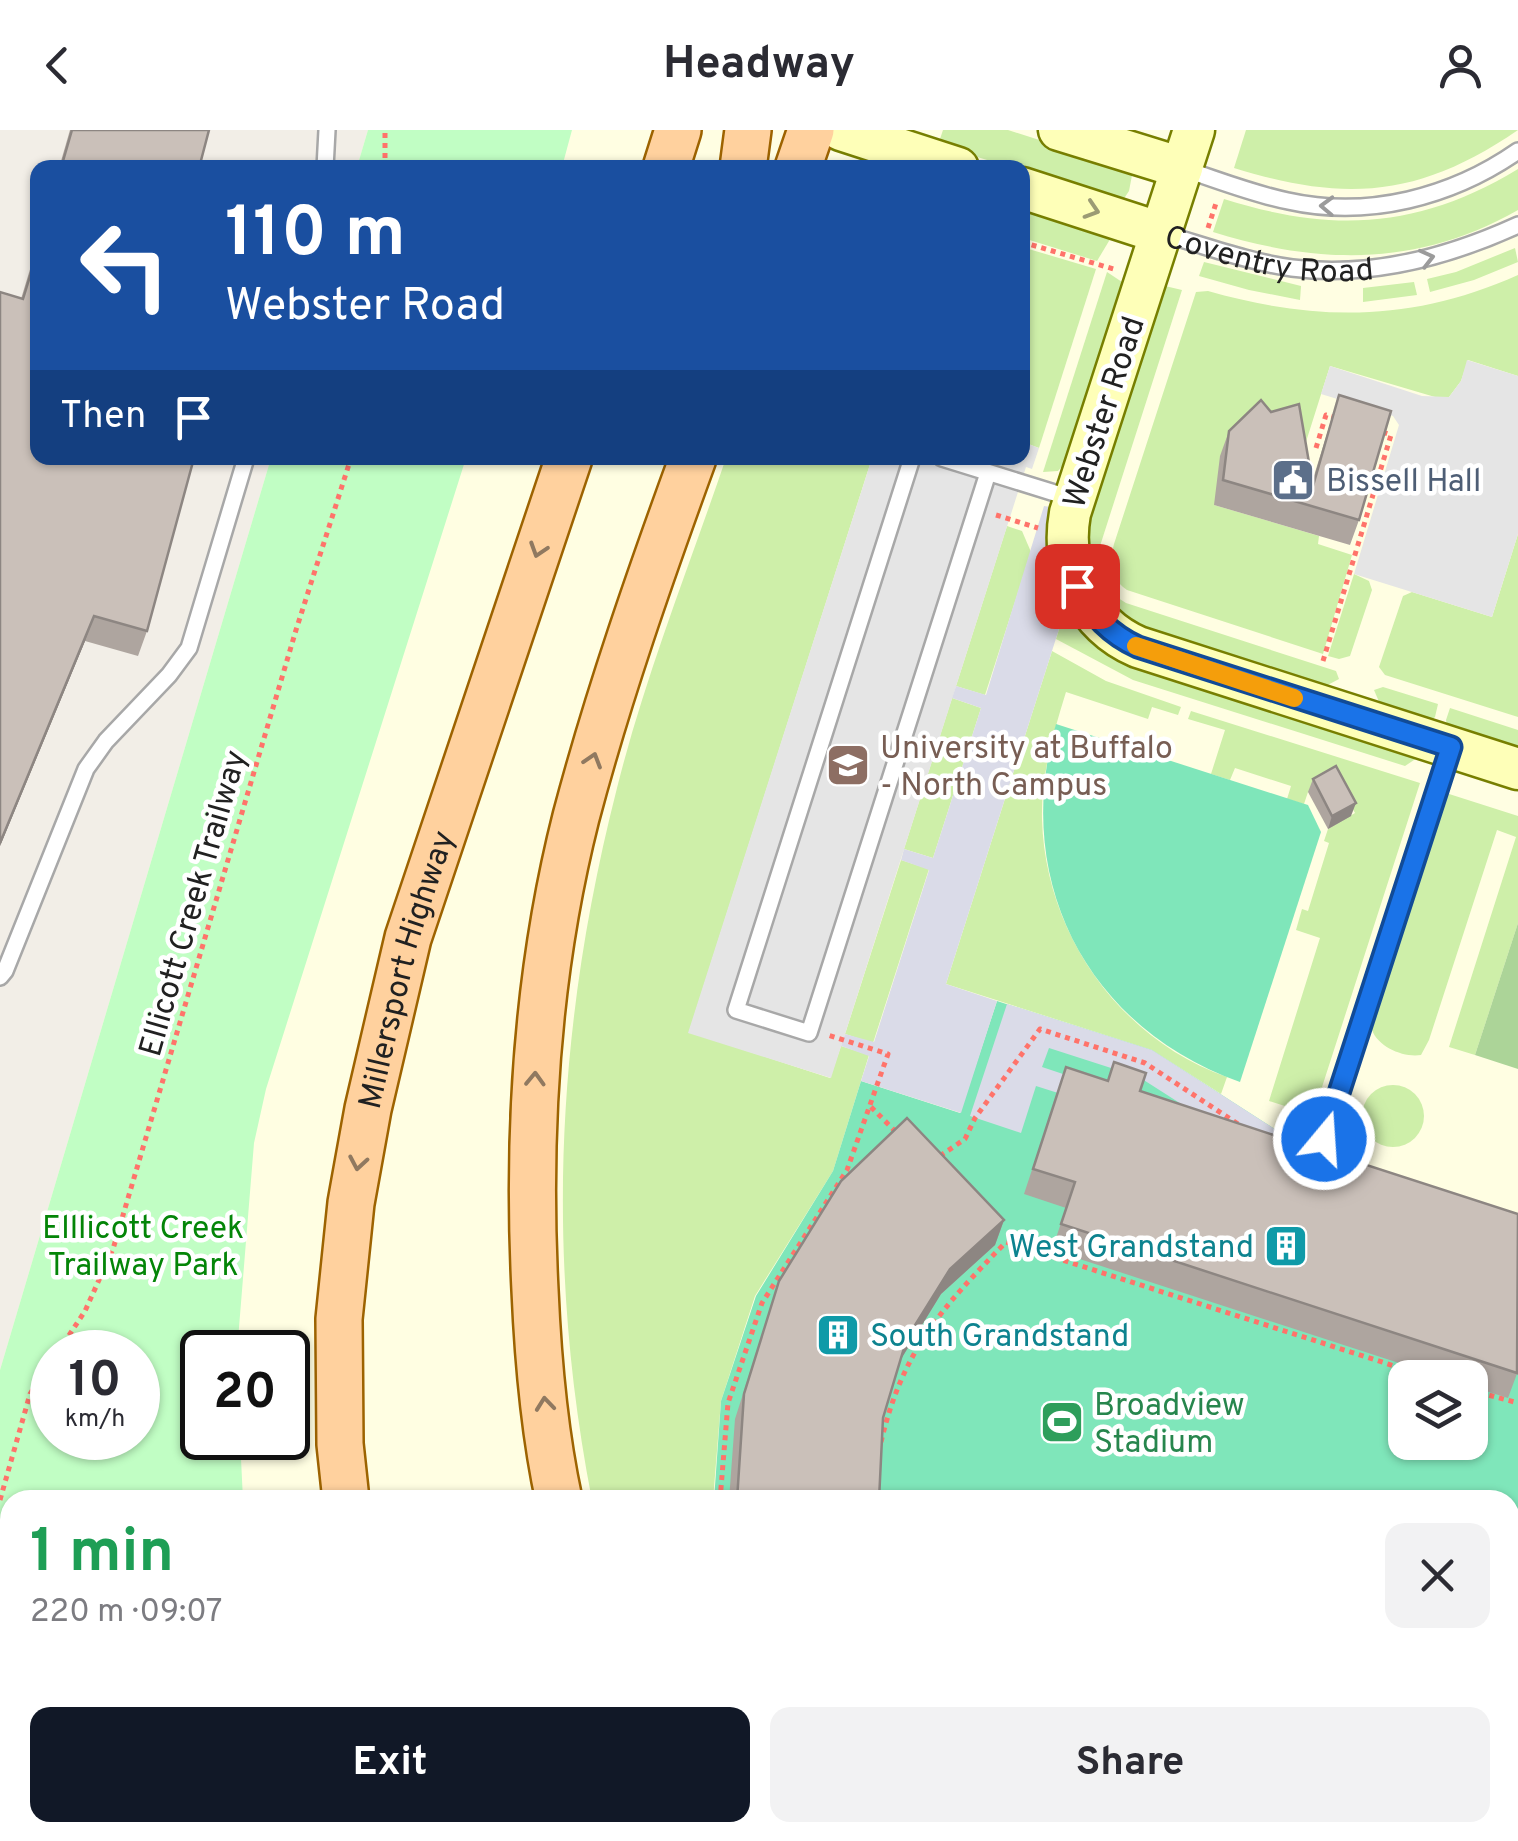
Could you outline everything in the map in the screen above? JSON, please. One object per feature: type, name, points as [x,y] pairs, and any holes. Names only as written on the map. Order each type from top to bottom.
[{"type":"main road","points":[[669,160],[678,130]]},
{"type":"main road","points":[[744,160],[748,130]]},
{"type":"main road","points":[[801,160],[811,130]]},
{"type":"main road","name":"Millersport Highway","points":[[345,1490],[340,1444],[339,1318],[351,1203],[368,1109],[408,938],[567,465]]},
{"type":"main road","points":[[664,539],[676,465]]},
{"type":"main road","points":[[557,1490],[538,1340],[531,1203],[536,1056],[554,927],[576,818],[690,465]]},
{"type":"street","points":[[841,130],[933,160]]},
{"type":"street","name":"Coventry Road","points":[[1059,130],[1182,168]]},
{"type":"street","name":"Webster Road","points":[[1194,130],[1074,499],[1067,545],[1077,586],[1097,618],[1124,641],[1518,769]]},
{"type":"street","name":"Coventry Road","points":[[1030,191],[1161,233]]},
{"type":"lane","points":[[325,160],[327,130]]},
{"type":"lane","name":"Coventry Road","points":[[1182,168],[1288,201],[1352,206],[1422,198],[1444,191],[1518,151]]},
{"type":"lane","name":"Coventry Road","points":[[1161,233],[1260,261],[1320,271],[1433,257],[1518,225]]},
{"type":"lane","points":[[0,977],[86,770],[106,741],[169,676],[189,648],[244,465]]},
{"type":"lane","points":[[910,465],[736,1010],[809,1033],[988,472]]},
{"type":"lane","points":[[965,465],[1074,499]]},
{"type":"lane","points":[[1324,1139],[1451,747]]},
{"type":"path","points":[[385,130],[385,160]]},
{"type":"path","points":[[1207,232],[1218,197]]},
{"type":"path","points":[[1030,244],[1120,270]]},
{"type":"path","points":[[1316,448],[1326,415],[1342,420]]},
{"type":"path","points":[[1323,661],[1391,434],[1375,430]]},
{"type":"path","name":"Ellicott Creek Trailway","points":[[72,1330],[113,1249],[296,630],[349,465]]},
{"type":"path","points":[[976,508],[1041,528]]},
{"type":"path","points":[[929,1158],[950,1151],[965,1139],[975,1118],[1040,1029],[1145,1063],[1252,1133]]},
{"type":"path","points":[[721,1490],[728,1403],[762,1302],[847,1170],[888,1054],[810,1030]]},
{"type":"path","points":[[871,1107],[909,1146]]},
{"type":"path","points":[[994,1230],[1006,1242],[1388,1364]]},
{"type":"path","points":[[881,1445],[890,1405],[926,1330],[950,1299],[1006,1242]]},
{"type":"path","points":[[3,1490],[30,1394]]},
{"type":"path","points":[[1488,1394],[1517,1400]]},
{"type":"shaded area","name":"University at Buffalo - North Campus","points":[[368,130],[1518,130],[1518,1490],[0,1490],[0,1370],[269,465],[1030,465],[1030,160],[359,160]]},
{"type":"shaded area","points":[[1467,360],[1518,376],[1518,534],[1492,617],[1354,574],[1399,425],[1393,416],[1321,394],[1330,366],[1422,396],[1449,397],[1461,381]]},
{"type":"shaded area","points":[[1030,445],[1039,448],[1032,469],[1026,467],[831,1078],[688,1033],[870,465],[1030,465]]},
{"type":"shaded area","points":[[1044,506],[1050,507],[1049,561],[1066,607],[946,984],[997,1001],[961,1113],[861,1081],[869,1056],[841,1046],[845,1034],[874,1042],[929,870],[901,860],[904,849],[933,858],[981,708],[952,698],[956,686],[986,695]]},
{"type":"shaded area","points":[[1007,1004],[1152,1050],[1284,1135],[1275,1164],[1139,1077],[1049,1048],[1042,1067],[1105,1088],[1099,1106],[1036,1086],[1021,1133],[970,1116]]},
{"type":"green space","points":[[368,130],[572,130],[564,160],[359,160]]},
{"type":"green space","points":[[943,130],[1008,130],[1133,170],[1129,191],[1121,203],[1030,173],[1030,160],[987,160],[938,145]]},
{"type":"green space","points":[[1246,130],[1518,130],[1448,169],[1415,181],[1347,189],[1274,179],[1234,168]]},
{"type":"green space","points":[[1518,169],[1518,210],[1481,229],[1406,251],[1330,255],[1253,243],[1213,232],[1224,199],[1302,217],[1374,219],[1445,204]]},
{"type":"green space","points":[[1030,207],[1112,236],[1097,261],[1030,240]]},
{"type":"green space","points":[[1515,248],[1518,262],[1430,292],[1427,279],[1456,272]]},
{"type":"green space","points":[[1030,249],[1096,269],[1039,448],[1030,445]]},
{"type":"green space","points":[[1204,262],[1301,286],[1300,300],[1199,276]]},
{"type":"green space","points":[[1107,272],[1122,282],[1063,465],[1058,471],[1043,472]]},
{"type":"green space","points":[[1518,275],[1518,376],[1468,360],[1461,381],[1449,397],[1435,397],[1330,366],[1305,445],[1214,505],[1319,536],[1318,544],[1352,555],[1323,654],[1127,590],[1117,580],[1111,564],[1114,544],[1196,292],[1208,291],[1288,308],[1364,312],[1441,302]]},
{"type":"green space","points":[[1414,282],[1417,295],[1363,302],[1363,288]]},
{"type":"green space","points":[[1165,286],[1182,290],[1100,546],[1099,569],[1091,567],[1089,522]]},
{"type":"green space","name":"Elllicott Creek Trailway Park","points":[[269,465],[464,465],[266,1089],[254,1143],[239,1330],[180,1330],[180,1460],[241,1460],[243,1490],[0,1490],[0,1370]]},
{"type":"green space","points":[[724,465],[870,465],[689,1032],[830,1078],[841,1046],[869,1055],[833,1171],[755,1296],[721,1401],[714,1490],[590,1490],[577,1410],[563,1231],[570,1055],[596,877],[628,746]]},
{"type":"green space","points":[[1007,526],[1022,531],[1031,552],[985,695],[956,686]]},
{"type":"green space","points":[[1518,534],[1518,717],[1385,675],[1379,667],[1403,596],[1412,592],[1492,617]]},
{"type":"green space","points":[[1354,574],[1369,581],[1372,590],[1350,656],[1339,659],[1328,656]]},
{"type":"green space","points":[[1104,584],[1126,603],[1336,671],[1339,679],[1322,688],[1149,635],[1126,621],[1099,590]]},
{"type":"green space","points":[[1066,607],[1410,751],[1417,758],[1405,766],[1133,680],[1056,639]]},
{"type":"green space","points":[[1052,651],[1106,681],[1181,707],[1178,715],[1152,707],[1148,719],[1066,692],[1052,739],[1042,803],[1046,861],[1073,941],[1095,976],[1122,1009],[1153,1037],[1188,1060],[1227,1077],[1221,1094],[1152,1050],[946,984]]},
{"type":"green space","points":[[1383,687],[1438,704],[1435,717],[1427,724],[1380,704],[1374,690]]},
{"type":"green space","points":[[952,698],[981,708],[933,858],[904,849]]},
{"type":"green space","points":[[1450,708],[1518,730],[1518,753],[1448,731]]},
{"type":"green space","points":[[1191,711],[1420,783],[1313,1115],[1269,1101],[1320,938],[1296,930],[1302,909],[1308,911],[1329,843],[1324,841],[1328,829],[1355,813],[1348,800],[1308,792],[1304,804],[1287,799],[1291,786],[1235,768],[1230,780],[1211,774],[1225,730],[1188,719]]},
{"type":"green space","points":[[1056,724],[1308,805],[1321,832],[1240,1082],[1186,1058],[1140,1025],[1103,986],[1074,941],[1054,892],[1044,838],[1045,782]]},
{"type":"green space","points":[[1446,793],[1518,816],[1518,923],[1475,1055],[1449,1047],[1516,837],[1497,830],[1429,1040],[1421,1055],[1407,1055],[1386,1046],[1372,1030]]},
{"type":"green space","points":[[901,860],[929,869],[873,1043],[845,1034]]},
{"type":"green space","points":[[1518,923],[1518,1069],[1475,1055]]},
{"type":"green space","name":"Broadview Stadium","points":[[997,1001],[1152,1050],[1284,1135],[1275,1163],[1518,1243],[1518,1490],[715,1490],[721,1401],[756,1296],[833,1171],[861,1081],[960,1113]]},
{"type":"green space","points":[[1393,1085],[1415,1094],[1424,1116],[1415,1138],[1393,1147],[1371,1138],[1362,1116],[1371,1094]]},
{"type":"building","points":[[72,130],[209,130],[201,160],[63,160]]},
{"type":"building","points":[[30,276],[30,465],[192,465],[147,631],[94,616],[0,843],[0,292],[23,299]]},
{"type":"building","name":"Bissell Hall","points":[[1339,395],[1391,411],[1359,520],[1223,480],[1229,431],[1261,400],[1271,412],[1299,404],[1313,486]]},
{"type":"building","points":[[1336,766],[1356,803],[1332,816],[1313,779]]},
{"type":"building","name":"West Grandstand","points":[[1114,1062],[1146,1073],[1140,1091],[1322,1151],[1328,1133],[1360,1143],[1354,1161],[1518,1214],[1517,1373],[1488,1364],[1488,1360],[1477,1360],[1061,1224],[1075,1182],[1033,1169],[1066,1067],[1108,1081]]},
{"type":"building","name":"South Grandstand","points":[[907,1118],[1004,1220],[950,1269],[907,1338],[883,1418],[879,1490],[738,1490],[744,1394],[779,1281],[841,1181]]},
{"type":"slow traffic","points":[[1136,646],[1294,698]]},
{"type":"place","name":"Bissell Hall","points":[[1293,480]]},
{"type":"place","name":"University at Buffalo - North Campus","points":[[848,765]]},
{"type":"place","name":"West Grandstand","points":[[1286,1246]]},
{"type":"place","name":"South Grandstand","points":[[838,1335]]},
{"type":"place","name":"Broadview Stadium","points":[[1062,1422]]},
{"type":"route","points":[[1077,586],[1097,618],[1124,641],[1451,747],[1324,1139]]}]
